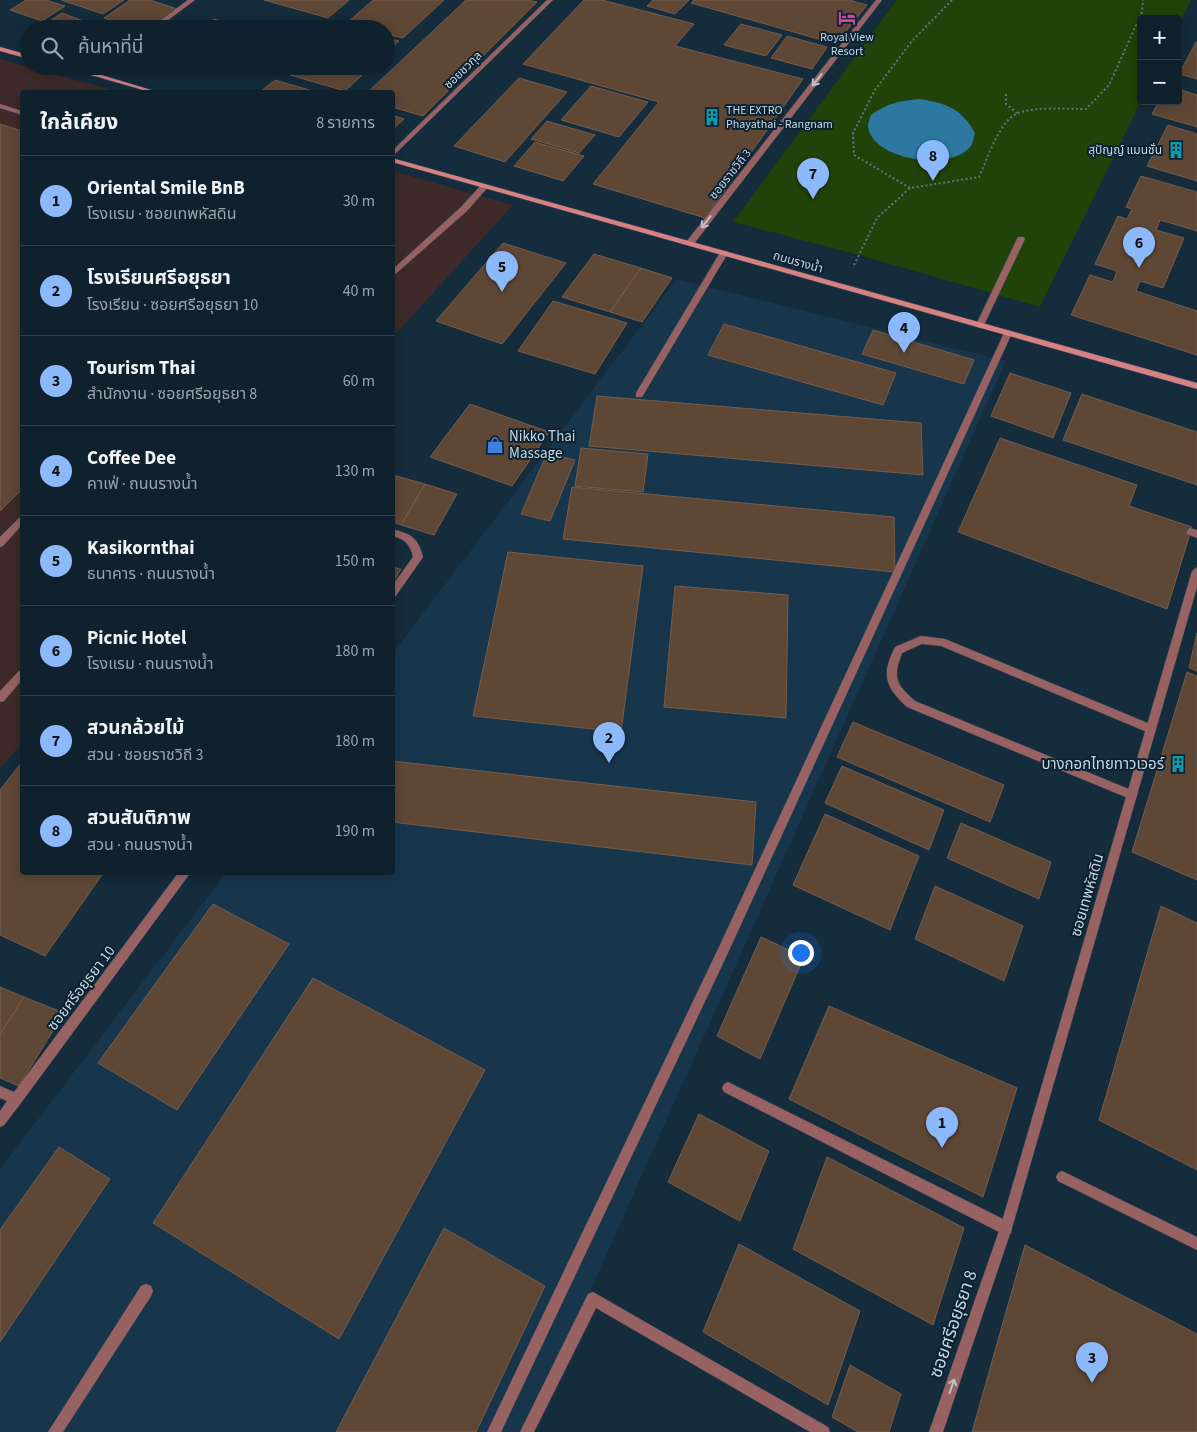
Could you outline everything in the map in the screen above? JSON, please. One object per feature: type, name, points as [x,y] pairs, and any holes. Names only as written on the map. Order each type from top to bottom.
[{"type":"street","points":[[164,20],[192,0]]},
{"type":"street","name":"ซอยชวกุล","points":[[395,152],[550,0]]},
{"type":"street","name":"ซอยราชวิถี 3","points":[[690,243],[879,0]]},
{"type":"street","points":[[0,49],[20,55]]},
{"type":"street","points":[[94,75],[148,90]]},
{"type":"street","points":[[0,106],[20,113]]},
{"type":"street","name":"ถนนรางน้ำ","points":[[395,161],[1197,386]]},
{"type":"street","points":[[395,272],[464,209],[485,186]]},
{"type":"street","points":[[980,325],[1022,239]]},
{"type":"street","points":[[639,395],[724,253]]},
{"type":"street","points":[[494,1432],[723,951],[1008,333]]},
{"type":"street","points":[[0,543],[20,522]]},
{"type":"street","points":[[395,533],[404,536],[415,544],[418,557],[395,590]]},
{"type":"street","name":"ซอยเทพหัสดิน","points":[[1006,1228],[1197,571]]},
{"type":"street","points":[[1132,795],[911,704],[894,690],[889,674],[898,650],[921,640],[942,642],[1151,729]]},
{"type":"street","points":[[0,698],[20,676]]},
{"type":"street","name":"ซอยศรีอยุธยา 10","points":[[0,1121],[184,875]]},
{"type":"street","points":[[728,1088],[1006,1228]]},
{"type":"street","points":[[0,1092],[17,1099]]},
{"type":"street","points":[[1062,1177],[1197,1244]]},
{"type":"street","name":"ซอยศรีอยุธยา 8","points":[[936,1432],[1006,1228]]},
{"type":"street","points":[[55,1432],[146,1291]]},
{"type":"street","points":[[527,1432],[593,1299],[823,1432]]},
{"type":"path","points":[[910,188],[854,155],[853,133],[874,90],[912,41],[952,0]]},
{"type":"path","points":[[852,268],[877,218],[910,188],[979,177],[1006,122],[1017,113],[1053,109],[1086,109],[1109,85],[1142,12],[1143,0]]},
{"type":"path","points":[[1006,94],[1006,104],[1017,113]]},
{"type":"shaded area","points":[[0,59],[20,65],[20,75],[58,75],[112,90],[20,90],[20,746],[0,768]]},
{"type":"shaded area","points":[[395,172],[513,205],[395,335]]},
{"type":"shaded area","points":[[677,279],[1006,361],[527,1432],[0,1432],[0,1169],[224,875],[395,875],[395,650]]},
{"type":"green space","points":[[897,0],[1191,0],[1182,18],[1182,15],[1137,15],[1137,105],[1139,105],[1040,307],[859,255],[733,222]]},
{"type":"water","points":[[919,99],[937,102],[952,108],[970,125],[975,133],[972,144],[963,153],[949,158],[933,160],[915,159],[898,155],[883,148],[873,138],[868,126],[871,115],[894,103]]},
{"type":"building","points":[[26,0],[46,0],[65,6],[44,20],[10,10]]},
{"type":"building","points":[[61,0],[124,0],[103,14]]},
{"type":"building","points":[[130,0],[150,0],[177,9],[161,20],[110,20],[104,18]]},
{"type":"building","points":[[264,0],[349,0],[328,18]]},
{"type":"building","points":[[373,0],[444,0],[403,38],[395,36],[395,20],[350,20]]},
{"type":"building","points":[[466,0],[527,0],[537,2],[423,116],[395,108],[395,90],[370,90],[386,75],[395,75],[395,67]]},
{"type":"building","name":"THE EXTRO Phayathai - Rangnam","points":[[584,0],[602,0],[694,24],[675,46],[803,79],[705,218],[593,184],[659,102],[523,64]]},
{"type":"building","points":[[653,0],[689,0],[675,14],[647,6]]},
{"type":"building","points":[[694,0],[849,0],[867,5],[836,44],[691,3]]},
{"type":"building","points":[[62,13],[78,19],[76,20],[52,20]]},
{"type":"building","points":[[741,24],[782,35],[766,56],[724,45]]},
{"type":"building","points":[[787,36],[827,47],[812,69],[771,58]]},
{"type":"building","points":[[1197,42],[1197,79],[1182,75],[1182,68]]},
{"type":"building","points":[[290,75],[362,75],[346,90]]},
{"type":"building","points":[[519,78],[567,92],[505,162],[454,146]]},
{"type":"building","points":[[275,80],[309,90],[262,90]]},
{"type":"building","points":[[591,86],[648,102],[619,137],[561,120]]},
{"type":"building","points":[[1182,90],[1197,95],[1197,127],[1152,114],[1157,105],[1182,105]]},
{"type":"building","points":[[395,116],[404,119],[395,127]]},
{"type":"building","points":[[547,121],[595,135],[579,153],[531,139]]},
{"type":"building","points":[[0,124],[20,130],[20,491],[0,511]]},
{"type":"building","name":"สุปัญญ์ แมนชั่น","points":[[1168,125],[1197,134],[1197,181],[1147,166]]},
{"type":"building","points":[[535,142],[584,156],[563,181],[514,166]]},
{"type":"building","points":[[1141,176],[1197,192],[1197,231],[1160,220],[1156,230],[1184,238],[1163,288],[1140,281],[1136,291],[1197,311],[1197,355],[1071,315],[1090,275],[1113,282],[1117,271],[1095,264],[1118,216],[1127,219],[1132,209],[1126,207]]},
{"type":"building","points":[[503,243],[566,263],[502,344],[436,321]]},
{"type":"building","points":[[594,254],[641,268],[610,312],[562,297]]},
{"type":"building","points":[[641,268],[672,278],[642,322],[610,312]]},
{"type":"building","points":[[553,301],[627,323],[595,374],[518,351]]},
{"type":"building","points":[[724,324],[896,373],[883,405],[708,355]]},
{"type":"building","points":[[873,330],[974,360],[964,384],[862,354]]},
{"type":"building","points":[[1010,373],[1071,393],[1053,438],[991,416]]},
{"type":"building","points":[[1082,394],[1197,432],[1197,485],[1063,440]]},
{"type":"building","points":[[597,396],[921,423],[923,475],[589,446]]},
{"type":"building","points":[[470,404],[549,432],[512,486],[430,457]]},
{"type":"building","points":[[1000,438],[1137,485],[1129,506],[1192,527],[1167,609],[958,532]]},
{"type":"building","points":[[581,448],[648,454],[643,492],[575,486]]},
{"type":"building","points":[[547,453],[575,460],[550,521],[521,514]]},
{"type":"building","points":[[395,476],[425,484],[401,525],[395,523]]},
{"type":"building","points":[[425,484],[457,494],[434,535],[401,525]]},
{"type":"building","points":[[572,487],[894,517],[895,572],[563,539]]},
{"type":"building","points":[[508,552],[643,566],[621,732],[473,716]]},
{"type":"building","points":[[395,568],[401,569],[395,579]]},
{"type":"building","points":[[675,586],[788,595],[786,718],[664,707]]},
{"type":"building","points":[[1197,633],[1197,671],[1189,668]]},
{"type":"building","name":"บางกอกไทยทาวเวอร์","points":[[1187,672],[1197,676],[1197,880],[1132,852]]},
{"type":"building","points":[[853,722],[1004,785],[990,822],[837,757]]},
{"type":"building","points":[[395,761],[756,802],[752,865],[395,822]]},
{"type":"building","points":[[20,765],[20,875],[102,875],[45,956],[0,935],[0,790]]},
{"type":"building","points":[[842,766],[944,810],[929,850],[825,803]]},
{"type":"building","points":[[825,814],[919,856],[890,930],[793,885]]},
{"type":"building","points":[[961,823],[1051,862],[1039,899],[947,858]]},
{"type":"building","points":[[935,886],[1023,926],[1004,981],[915,939]]},
{"type":"building","points":[[213,904],[289,944],[177,1110],[98,1063]]},
{"type":"building","points":[[1161,906],[1197,923],[1197,1170],[1099,1120]]},
{"type":"building","points":[[761,937],[804,957],[760,1059],[717,1036]]},
{"type":"building","points":[[313,978],[485,1070],[339,1339],[153,1223]]},
{"type":"building","points":[[0,987],[24,997],[0,1034]]},
{"type":"building","points":[[24,997],[64,1013],[19,1086],[0,1078],[0,1034]]},
{"type":"building","points":[[829,1006],[1017,1088],[983,1197],[789,1099]]},
{"type":"building","points":[[699,1114],[769,1151],[740,1221],[668,1182]]},
{"type":"building","points":[[59,1147],[110,1179],[0,1342],[0,1230]]},
{"type":"building","points":[[827,1157],[964,1228],[933,1325],[793,1249]]},
{"type":"building","points":[[444,1228],[545,1286],[476,1432],[336,1432]]},
{"type":"building","points":[[739,1244],[860,1311],[828,1405],[703,1332]]},
{"type":"building","points":[[1025,1245],[1197,1334],[1197,1432],[972,1432]]},
{"type":"building","points":[[850,1365],[901,1394],[889,1432],[858,1432],[832,1417]]},
{"type":"place","name":"Royal View Resort","points":[[847,18]]},
{"type":"place","name":"THE EXTRO Phayathai - Rangnam","points":[[712,117]]},
{"type":"place","name":"สุปัญญ์ แมนชั่น","points":[[1176,150]]},
{"type":"place","name":"สวนสันติภาพ","points":[[933,181]]},
{"type":"place","name":"สวนกล้วยไม้","points":[[813,199]]},
{"type":"place","name":"Picnic Hotel","points":[[1139,268]]},
{"type":"place","name":"Kasikornthai","points":[[502,292]]},
{"type":"place","name":"Coffee Dee","points":[[904,353]]},
{"type":"place","name":"Nikko Thai Massage","points":[[495,445]]},
{"type":"place","name":"โรงเรียนศรีอยุธยา","points":[[609,763]]},
{"type":"place","name":"บางกอกไทยทาวเวอร์","points":[[1178,764]]},
{"type":"place","name":"Oriental Smile BnB","points":[[942,1148]]},
{"type":"place","name":"Tourism Thai","points":[[1092,1383]]}]
